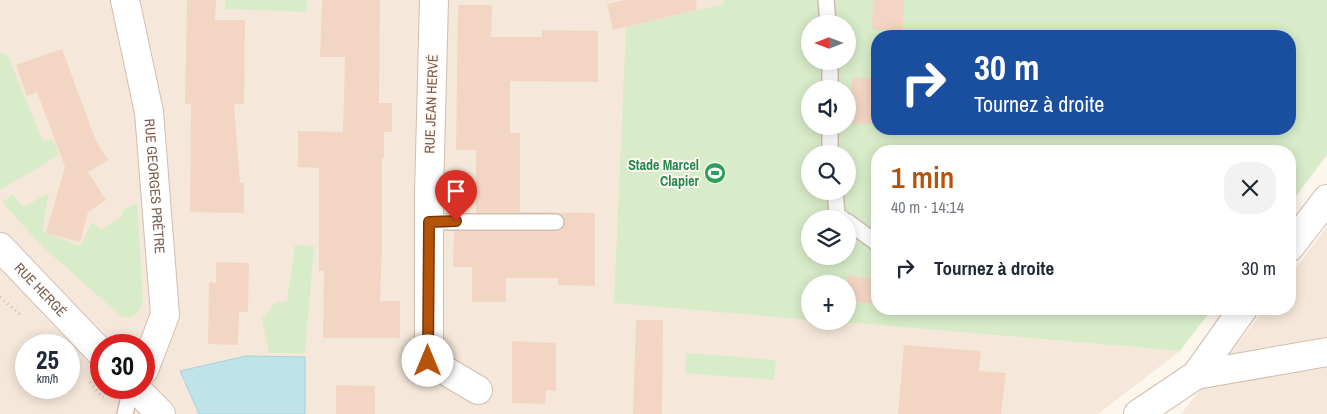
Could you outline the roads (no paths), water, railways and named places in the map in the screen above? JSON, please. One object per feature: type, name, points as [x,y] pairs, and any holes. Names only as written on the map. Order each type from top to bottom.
[{"type":"street","name":"RUE GEORGES PRÊTRE","points":[[125,0],[149,112],[165,315],[155,340]]},
{"type":"street","name":"RUE JEAN HERVÉ","points":[[434,0],[428,361],[478,390]]},
{"type":"street","points":[[1296,239],[1327,199]]},
{"type":"street","name":"RUE HERGÉ","points":[[0,247],[90,341]]},
{"type":"street","points":[[1138,414],[1196,375],[1239,315]]},
{"type":"street","points":[[1196,375],[1327,352]]},
{"type":"street","points":[[150,399],[161,414]]},
{"type":"lane","points":[[826,0],[827,15]]},
{"type":"lane","points":[[429,222],[556,222]]},
{"type":"lane","points":[[856,228],[871,239]]},
{"type":"lane","points":[[125,414],[129,399]]},
{"type":"water","points":[[246,356],[305,357],[305,414],[199,414],[180,371]]},
{"type":"place","name":"Stade Marcel Clapier","points":[[715,173]]}]
